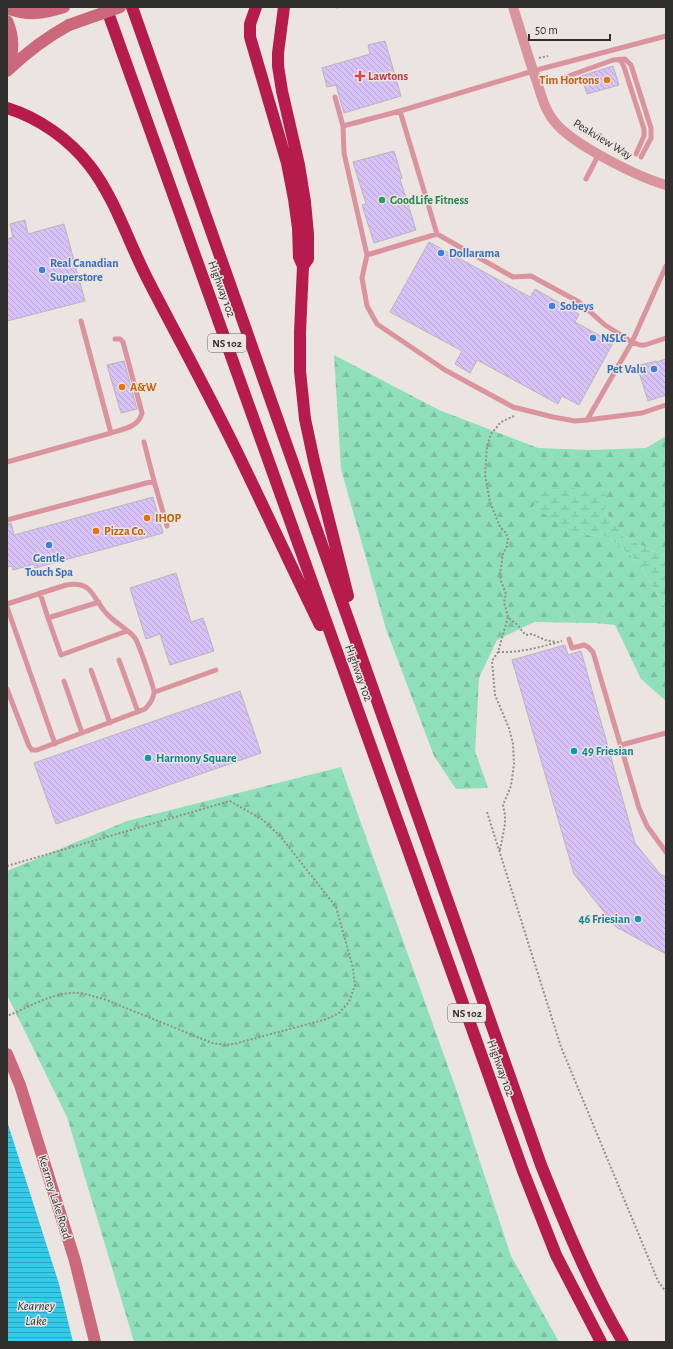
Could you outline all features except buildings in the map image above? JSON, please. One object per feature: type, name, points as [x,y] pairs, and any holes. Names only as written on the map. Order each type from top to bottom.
[{"type":"highway","name":"Highway 102","points":[[106,7],[523,1172],[556,1255],[601,1342]]},
{"type":"highway","name":"Highway 102","points":[[132,7],[541,1165],[574,1247],[615,1328],[624,1342]]},
{"type":"highway","points":[[256,7],[250,24],[250,38],[286,163],[294,199],[298,228],[299,257],[303,266],[300,371],[305,419],[314,461],[368,672]]},
{"type":"highway","points":[[284,7],[278,66],[282,91],[299,165],[305,202],[308,234],[308,259],[303,266]]},
{"type":"highway","points":[[7,108],[33,119],[64,139],[89,165],[98,178],[107,194],[139,264],[240,457],[346,679]]},
{"type":"main road","points":[[7,8],[17,12],[34,14],[63,7]]},
{"type":"main road","points":[[7,70],[34,47],[68,25],[120,7]]},
{"type":"main road","points":[[7,21],[11,32],[12,48],[7,70]]},
{"type":"main road","name":"Kearney Lake Road","points":[[7,1054],[20,1086],[75,1261],[95,1342]]},
{"type":"street","name":"Peakview Way","points":[[513,7],[544,105],[554,121],[569,136],[599,154],[651,181],[666,185]]},
{"type":"lane","points":[[343,126],[400,111],[533,71],[666,36]]},
{"type":"lane","points":[[563,78],[613,60],[625,59],[631,65],[651,128],[651,138],[641,157]]},
{"type":"lane","points":[[618,60],[621,61],[624,67],[644,128],[644,136],[636,154]]},
{"type":"lane","points":[[335,97],[343,126],[344,152],[367,255],[362,278],[367,306],[377,324],[445,370],[514,407],[575,421],[642,413],[666,405]]},
{"type":"lane","points":[[400,111],[437,234],[512,277],[531,276],[579,302],[605,325],[632,342],[645,345],[666,338]]},
{"type":"lane","points":[[586,179],[599,154]]},
{"type":"lane","points":[[367,255],[437,234]]},
{"type":"lane","points":[[587,420],[632,342],[666,266]]},
{"type":"lane","points":[[81,321],[111,433]]},
{"type":"lane","points":[[7,462],[111,433],[135,424],[140,419],[142,413],[123,342],[120,339],[115,338]]},
{"type":"lane","points":[[144,442],[167,526]]},
{"type":"lane","points":[[7,520],[154,481]]},
{"type":"lane","points":[[7,604],[74,583],[83,585],[92,591],[106,613],[135,638],[155,692],[151,703],[145,709],[55,744],[37,750],[32,750],[29,746],[7,689]]},
{"type":"lane","points":[[40,593],[61,655],[127,631]]},
{"type":"lane","points":[[48,618],[99,602]]},
{"type":"lane","points":[[7,607],[55,744]]},
{"type":"lane","points":[[569,639],[572,648],[584,645],[593,652],[639,808],[647,826],[666,852]]},
{"type":"lane","points":[[119,660],[138,712]]},
{"type":"lane","points":[[91,670],[110,722]]},
{"type":"lane","points":[[155,692],[216,670]]},
{"type":"lane","points":[[64,681],[82,733]]},
{"type":"lane","points":[[621,745],[666,733]]},
{"type":"path","points":[[538,58],[548,56]]},
{"type":"path","points":[[500,851],[505,824],[503,805],[510,786],[514,764],[513,744],[509,728],[495,695],[492,661],[498,652],[508,617],[504,602],[506,594],[501,581],[500,573],[503,554],[507,546],[508,539],[506,533],[500,527],[490,502],[485,475],[487,446],[491,434],[500,422],[526,410]]},
{"type":"path","points":[[508,617],[518,625],[526,635],[532,634],[545,640],[556,642]]},
{"type":"path","points":[[498,652],[513,653],[569,639]]},
{"type":"path","points":[[7,866],[230,801],[263,820],[281,837],[336,907],[353,968],[355,986],[349,1002],[339,1013],[327,1019],[234,1044],[225,1045],[212,1042],[104,1000],[82,993],[54,996],[7,1016]]},
{"type":"path","points":[[487,812],[561,1048],[658,1280],[666,1292]]},
{"type":"green space","points":[[334,355],[439,410],[538,448],[590,450],[646,448],[666,436],[666,557],[624,537],[605,512],[606,496],[577,534],[609,537],[640,564],[666,610],[666,701],[641,679],[615,625],[595,623],[534,622],[497,640],[479,678],[475,751],[488,788],[456,789],[434,756],[386,629],[341,469]]},
{"type":"green space","points":[[567,487],[607,495],[605,512],[624,537],[666,557],[666,610],[640,564],[609,537],[577,534],[533,507],[539,490]]},
{"type":"green space","points":[[341,767],[456,1089],[511,1256],[559,1342],[134,1342],[67,1117],[7,995],[7,871],[127,821]]},
{"type":"water","name":"Kearney Lake","points":[[7,1121],[59,1284],[73,1342],[7,1342]]},
{"type":"place","name":"Lawtons","points":[[360,76]]},
{"type":"place","name":"Tim Hortons","points":[[607,80]]},
{"type":"place","name":"GoodLife Fitness","points":[[382,200]]},
{"type":"place","name":"Dollarama","points":[[441,253]]},
{"type":"place","name":"Real Canadian Superstore","points":[[42,270]]},
{"type":"place","name":"Sobeys","points":[[552,306]]},
{"type":"place","name":"NSLC","points":[[593,338]]},
{"type":"place","name":"Pet Valu","points":[[654,369]]},
{"type":"place","name":"A&W","points":[[122,387]]},
{"type":"place","name":"IHOP","points":[[147,518]]},
{"type":"place","name":"Pizza Co.","points":[[96,531]]},
{"type":"place","name":"Gentle Touch Spa","points":[[49,545]]},
{"type":"place","name":"49 Friesian","points":[[574,751]]},
{"type":"place","name":"Harmony Square","points":[[148,758]]},
{"type":"place","name":"46 Friesian","points":[[638,919]]}]
